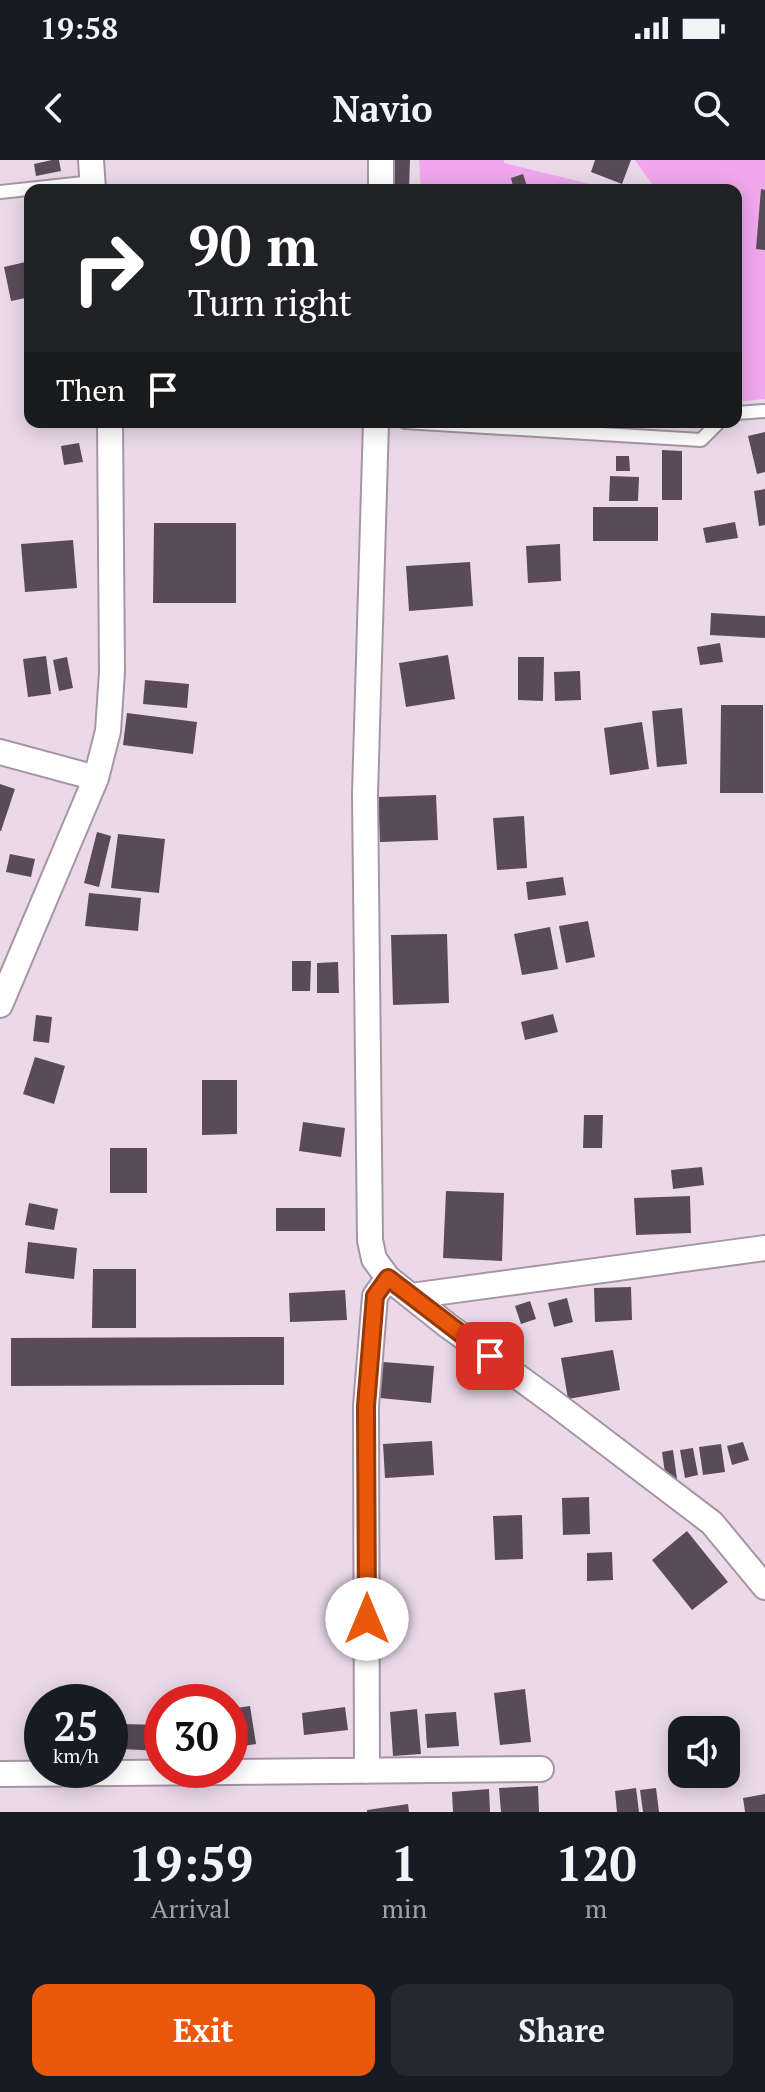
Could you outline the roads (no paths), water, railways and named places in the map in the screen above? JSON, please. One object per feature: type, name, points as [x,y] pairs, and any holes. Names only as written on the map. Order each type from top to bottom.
[{"type":"street","points":[[381,160],[381,184]]},
{"type":"street","points":[[0,1005],[96,778],[108,731],[112,672],[110,428]]},
{"type":"street","points":[[376,428],[365,794],[370,1240],[374,1259],[388,1278],[411,1296],[712,1523],[765,1587]]},
{"type":"street","points":[[0,752],[96,778]]},
{"type":"street","points":[[411,1296],[765,1248]]},
{"type":"street","points":[[367,1771],[366,1406],[375,1296],[388,1278]]},
{"type":"street","points":[[0,1774],[541,1769]]},
{"type":"lane","points":[[49,184],[92,177]]},
{"type":"lane","points":[[0,192],[24,188]]},
{"type":"lane","points":[[742,413],[765,411]]},
{"type":"lane","points":[[504,428],[701,440],[713,428]]}]
